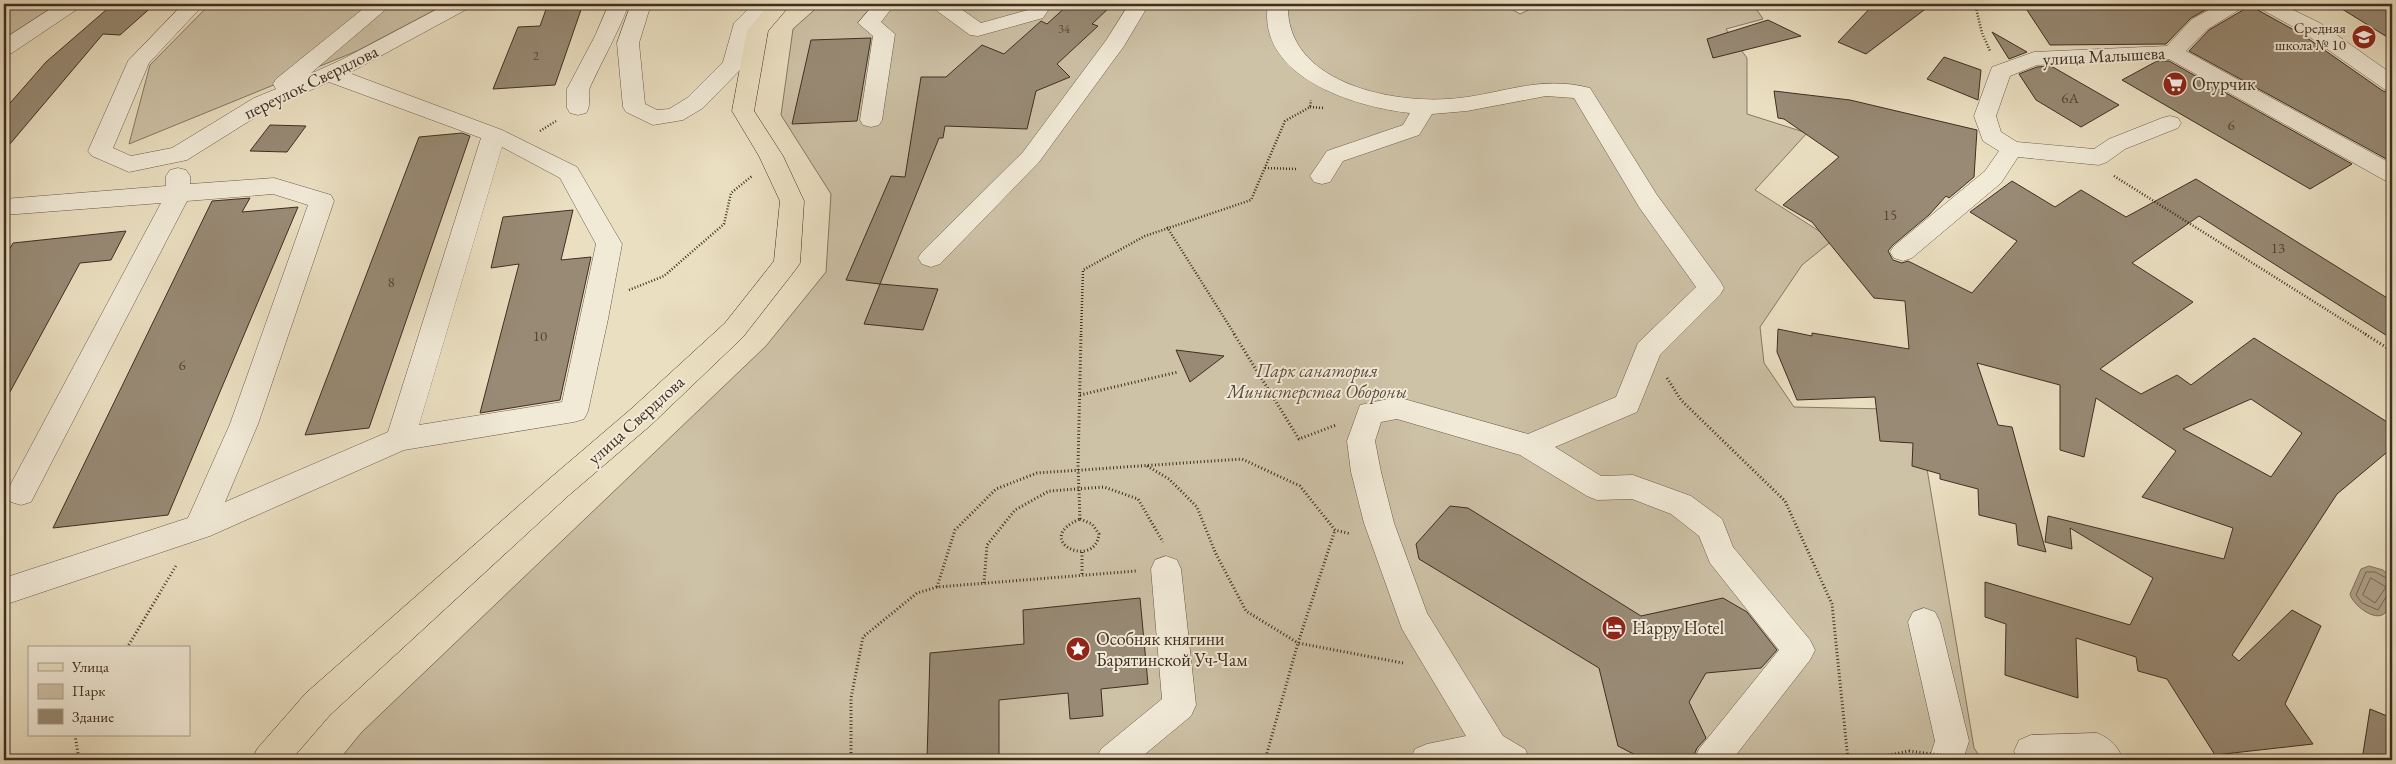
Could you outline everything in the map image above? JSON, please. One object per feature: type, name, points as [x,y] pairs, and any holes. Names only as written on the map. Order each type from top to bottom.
[{"type":"main road","name":"улица Свердлова","points":[[269,760],[318,704],[558,488],[641,417],[734,330],[787,263],[792,202],[772,156],[743,111],[758,30],[781,4]]},
{"type":"street","points":[[4,48],[72,4]]},
{"type":"street","name":"переулок Свердлова","points":[[194,4],[139,61],[100,151],[129,164],[179,155],[262,103],[349,65],[462,4]]},
{"type":"street","points":[[262,103],[382,4]]},
{"type":"street","points":[[578,108],[578,89],[606,36],[619,4]]},
{"type":"street","points":[[641,4],[628,43],[634,107],[654,118],[675,114],[695,103],[733,64],[745,23],[765,4]]},
{"type":"street","points":[[870,120],[884,34],[869,23],[885,4]]},
{"type":"street","points":[[940,4],[978,30],[1036,14],[1042,4]]},
{"type":"street","points":[[931,258],[1031,157],[1116,41],[1139,4]]},
{"type":"street","points":[[1278,4],[1280,31],[1292,56],[1313,77],[1381,102],[1425,107],[1482,101],[1532,91],[1571,89],[1582,93],[1648,200],[1711,288],[1648,350],[1627,404],[1529,446]]},
{"type":"street","points":[[2173,52],[2200,24],[2235,4]]},
{"type":"street","points":[[2266,4],[2312,28],[2392,84]]},
{"type":"street","name":"улица Малышева","points":[[2000,72],[2034,59],[2173,52],[2392,174]]},
{"type":"street","points":[[2000,72],[1985,116],[1991,136],[2012,149],[2099,157],[2117,144],[2170,123]]},
{"type":"street","points":[[4,591],[199,526],[400,439],[574,412],[609,244],[569,173],[505,140],[329,74]]},
{"type":"street","points":[[1322,176],[1335,156],[1411,130],[1425,107]]},
{"type":"street","points":[[400,439],[505,140]]},
{"type":"street","points":[[1902,252],[1993,177],[2012,149]]},
{"type":"street","points":[[21,493],[178,194],[179,155]]},
{"type":"street","points":[[4,207],[274,186],[322,201],[244,424],[199,526]]},
{"type":"street","points":[[1427,760],[1502,754],[1445,671],[1413,619],[1379,523],[1366,472],[1361,441],[1370,413],[1397,408],[1529,446],[1597,488],[1633,487],[1681,505],[1711,528],[1722,554],[1799,650],[1711,760]]},
{"type":"street","points":[[1113,760],[1179,705],[1166,569]]},
{"type":"street","points":[[1924,622],[1952,741],[1946,760]]},
{"type":"street","points":[[2031,751],[2097,749],[2106,760]]},
{"type":"path","points":[[1975,4],[1982,33],[2000,72]]},
{"type":"path","points":[[1080,519],[1078,470],[1082,270],[1145,236],[1251,200],[1285,121],[1310,107],[1313,77]]},
{"type":"path","points":[[505,140],[578,108]]},
{"type":"path","points":[[2084,156],[2392,351]]},
{"type":"path","points":[[598,302],[664,276],[724,224],[731,193],[754,174]]},
{"type":"path","points":[[1167,227],[1299,439],[1370,413]]},
{"type":"path","points":[[1648,350],[1681,400],[1785,501],[1832,604],[1848,760]]},
{"type":"path","points":[[1080,395],[1178,372]]},
{"type":"path","points":[[937,587],[955,530],[996,489],[1037,473],[1242,459],[1300,486],[1335,530],[1298,643],[1265,760]]},
{"type":"path","points":[[1146,465],[1169,479],[1197,507],[1216,554],[1246,611],[1298,643],[1445,671]]},
{"type":"path","points":[[851,760],[851,698],[863,636],[916,593],[937,587],[984,583],[1082,574],[1166,569],[1163,542],[1138,499],[1104,487],[1049,491],[1015,510],[987,545],[984,583]]},
{"type":"path","points":[[1080,519],[1089,521],[1096,526],[1099,534],[1097,542],[1082,552],[1071,551],[1063,545],[1060,537],[1062,529],[1070,522],[1080,519]]},
{"type":"path","points":[[128,646],[199,526]]},
{"type":"path","points":[[1082,552],[1082,574]]},
{"type":"path","points":[[75,736],[78,760]]},
{"type":"path","points":[[1864,760],[1909,752],[1978,760]]},
{"type":"green space","points":[[4,4],[77,4],[4,50]]},
{"type":"green space","points":[[210,4],[446,4],[357,51],[129,144],[150,65]]},
{"type":"green space","name":"Парк санатория Министерства Обороны","points":[[821,4],[1503,4],[1520,14],[1541,4],[1753,4],[1763,19],[1726,29],[1747,58],[1747,114],[1807,133],[1755,190],[1833,240],[1802,265],[1760,327],[1764,363],[1794,407],[1888,409],[1923,445],[1974,748],[1982,760],[339,760],[362,732],[766,346],[826,272],[831,194],[781,115],[793,29]]},
{"type":"water","points":[[2369,566],[2383,570],[2392,578],[2392,596],[2388,610],[2376,616],[2359,607],[2350,594],[2361,569]]},
{"type":"building","points":[[113,4],[155,4],[120,35],[103,34],[4,151],[4,110],[46,62]]},
{"type":"building","points":[[548,4],[583,4],[555,85],[493,89],[518,27],[540,26]]},
{"type":"building","points":[[1069,4],[1113,4],[1092,24],[1098,26],[1057,64],[1070,77],[1036,91],[1027,129],[945,126],[943,138],[939,138],[880,284],[846,280],[891,176],[905,177],[921,77],[946,77],[982,45],[1004,54],[1041,21],[1047,24]]},
{"type":"building","points":[[1874,4],[1932,4],[1866,54],[1838,42]]},
{"type":"building","points":[[2023,4],[2216,4],[2191,18],[2166,44],[2050,45]]},
{"type":"building","points":[[2247,4],[2303,35],[2383,91],[2392,93],[2392,162],[2189,51],[2209,30],[2243,10]]},
{"type":"building","points":[[2334,4],[2378,4],[2392,13],[2392,40]]},
{"type":"building","points":[[1768,20],[1801,36],[1713,58],[1707,39]]},
{"type":"building","points":[[1992,32],[2027,52],[2009,59]]},
{"type":"building","points":[[871,38],[857,121],[792,124],[811,40]]},
{"type":"building","points":[[1944,57],[1981,70],[1978,100],[1927,79]]},
{"type":"building","points":[[2157,61],[2169,61],[2352,164],[2310,189],[2122,80]]},
{"type":"building","points":[[2051,66],[2119,105],[2081,127],[2036,100],[2019,74],[2037,67]]},
{"type":"building","points":[[1774,91],[1850,100],[1977,130],[1974,177],[1949,198],[1946,196],[1929,215],[1888,251],[1893,260],[1902,263],[1908,261],[1972,293],[2017,241],[1970,212],[2012,181],[2055,207],[2081,190],[2126,217],[2196,179],[2392,301],[2392,339],[2199,216],[2132,263],[2193,302],[2100,369],[2141,394],[2177,375],[2191,385],[2254,338],[2392,425],[2392,448],[2337,494],[2232,655],[2239,661],[2292,610],[2321,626],[2285,704],[2313,744],[2215,755],[2167,679],[2138,671],[2136,657],[2076,638],[2078,698],[2005,675],[2006,624],[1985,617],[1985,582],[2130,625],[2153,578],[2070,528],[2072,549],[2045,542],[2048,516],[2224,559],[2233,528],[2142,497],[2176,451],[2096,398],[2084,457],[2060,450],[2060,385],[1977,363],[1998,425],[2012,427],[2046,552],[2018,545],[2016,524],[1979,515],[1978,489],[1940,479],[1940,474],[1912,466],[1913,443],[1880,441],[1875,397],[1797,400],[1777,352],[1778,329],[1812,336],[1812,333],[1909,349],[1905,301],[1874,298],[1812,222],[1783,205],[1839,157],[1784,119],[1778,118]],"holes":[[[2251,399],[2302,433],[2271,477],[2183,429]]]},
{"type":"building","points":[[270,125],[306,126],[287,152],[250,151]]},
{"type":"building","points":[[462,133],[470,136],[369,428],[305,435],[419,137]]},
{"type":"building","points":[[250,198],[242,212],[298,207],[168,515],[53,528],[212,201]]},
{"type":"building","points":[[573,210],[561,260],[591,257],[560,400],[480,413],[519,264],[491,268],[503,217]]},
{"type":"building","points":[[126,231],[111,260],[80,263],[4,403],[4,259],[13,243]]},
{"type":"building","points":[[880,284],[938,289],[923,330],[864,324]]},
{"type":"building","points":[[1176,350],[1224,356],[1190,382]]},
{"type":"building","points":[[1450,506],[1468,508],[1641,616],[1723,598],[1747,612],[1777,650],[1761,668],[1706,673],[1689,702],[1706,738],[1697,748],[1692,760],[1645,760],[1618,746],[1599,668],[1419,559],[1416,544]]},
{"type":"building","points":[[1140,598],[1148,684],[1101,689],[1103,716],[1070,719],[1068,693],[999,700],[999,760],[927,760],[930,653],[1024,644],[1023,610]]},
{"type":"building","points":[[2370,709],[2392,718],[2392,760],[2362,760]]},
{"type":"place","name":"Средняя школа № 10","points":[[2364,37]]},
{"type":"place","name":"Огурчик","points":[[2175,84]]},
{"type":"place","name":"Happy Hotel","points":[[1614,628]]},
{"type":"place","name":"Особняк княгини Барятинской Уч-Чам","points":[[1078,649]]}]
